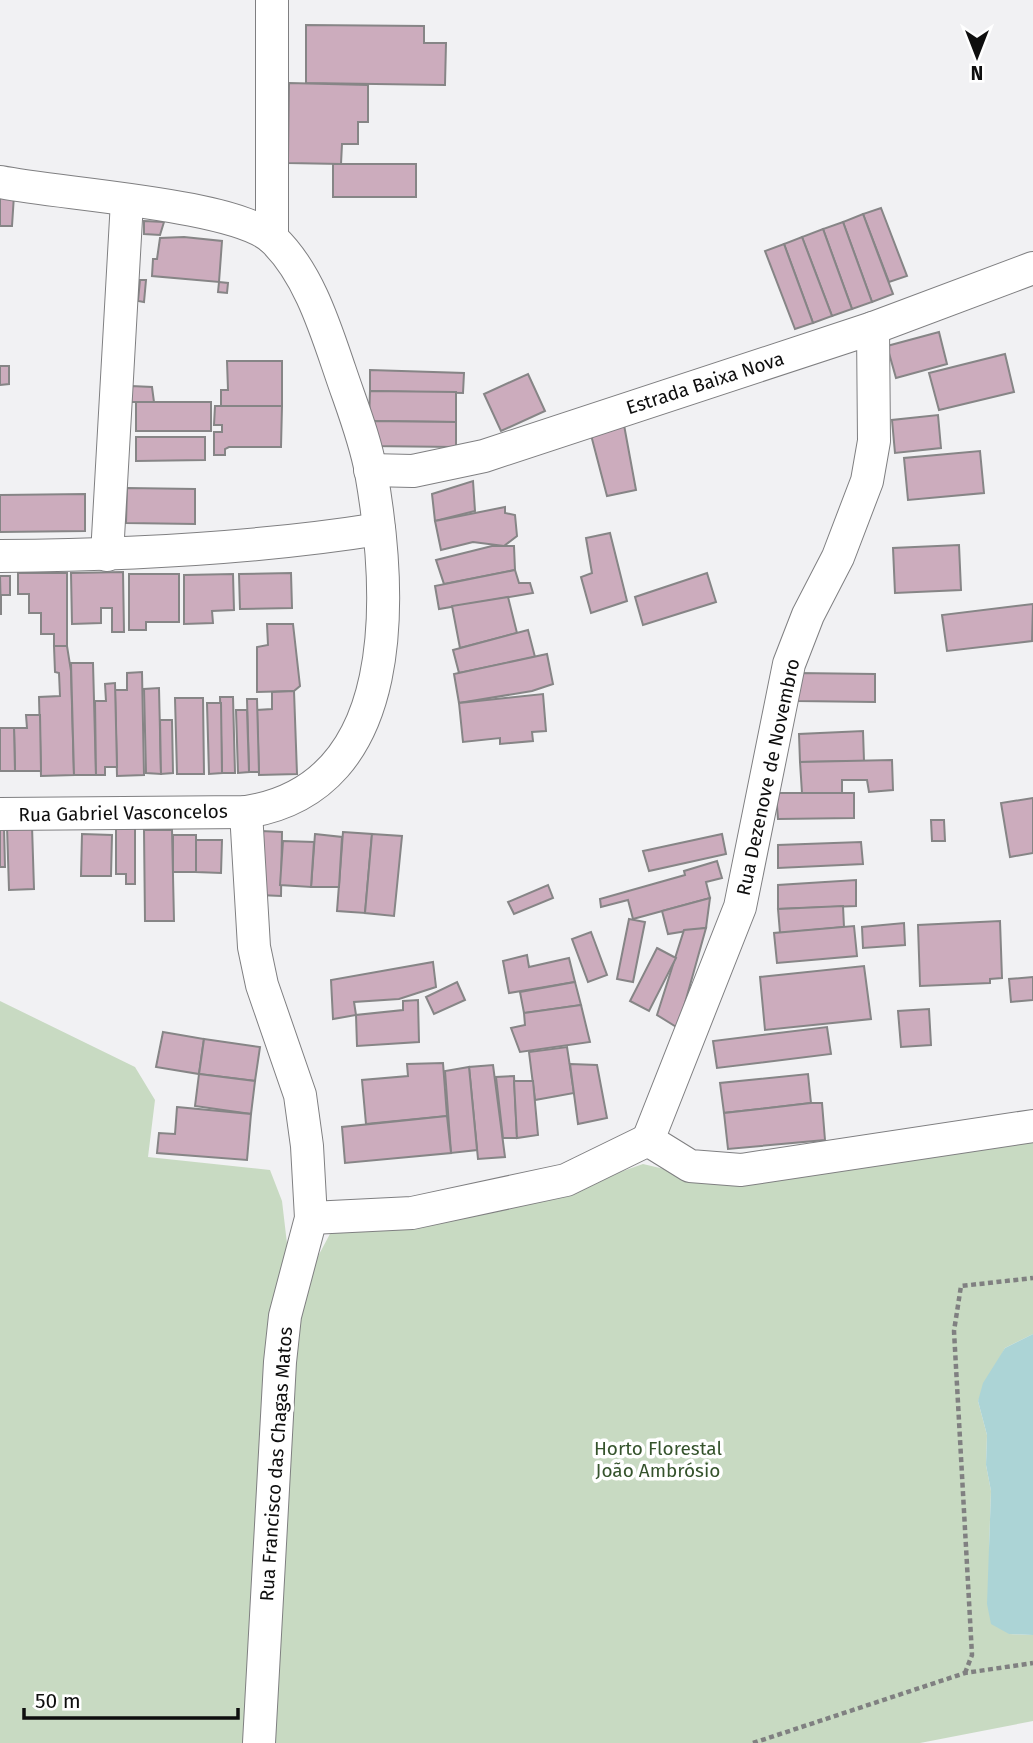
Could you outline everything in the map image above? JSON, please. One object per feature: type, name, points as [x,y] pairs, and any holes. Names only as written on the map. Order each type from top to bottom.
[{"type":"street","points":[[0,182],[127,201],[239,222],[272,238],[272,0]]},
{"type":"street","points":[[107,555],[127,201]]},
{"type":"street","name":"Rua Gabriel Vasconcelos","points":[[0,814],[246,812],[275,807],[310,790],[346,755],[351,745],[371,701],[383,643],[379,529],[370,470],[321,317],[293,264],[272,238]]},
{"type":"street","name":"Estrada Baixa Nova","points":[[370,470],[413,471],[484,456],[873,328],[1033,268]]},
{"type":"street","name":"Rua Dezenove de Novembro","points":[[648,1140],[740,907],[789,664],[808,615],[838,557],[867,481],[874,441],[873,328]]},
{"type":"street","points":[[0,556],[107,555],[301,542],[379,529]]},
{"type":"street","name":"Rua Francisco das Chagas Matos","points":[[246,812],[261,985],[300,1095],[307,1146],[311,1218],[285,1316],[280,1362],[259,1743]]},
{"type":"street","points":[[311,1218],[412,1213],[566,1180],[648,1140],[690,1166],[741,1170],[1033,1126]]},
{"type":"path","points":[[965,1673],[972,1655],[954,1331],[961,1286],[1033,1278]]},
{"type":"path","points":[[753,1743],[965,1673],[1033,1662]]},
{"type":"green space","points":[[0,1001],[135,1067],[155,1100],[148,1157],[270,1170],[282,1201],[288,1252],[250,1743],[0,1743]]},
{"type":"green space","name":"Horto Florestal João Ambrósio","points":[[1033,1137],[1033,1334],[1005,1348],[978,1401],[987,1435],[986,1465],[991,1491],[989,1549],[1009,1634],[1033,1635],[1033,1721],[920,1743],[274,1743],[294,1335],[308,1275],[331,1232],[563,1192],[643,1164],[715,1181]]},
{"type":"water","points":[[1033,1334],[1033,1635],[1009,1634],[991,1624],[987,1604],[991,1491],[986,1465],[987,1435],[978,1401],[983,1383],[1005,1348]]},
{"type":"building","points":[[306,25],[424,26],[424,43],[446,43],[445,85],[306,83]]},
{"type":"building","points":[[289,83],[368,85],[368,122],[358,122],[358,144],[342,144],[341,164],[288,163]]},
{"type":"building","points":[[333,164],[416,164],[416,197],[333,197]]},
{"type":"building","points":[[0,195],[14,195],[12,226],[0,226]]},
{"type":"building","points":[[881,208],[907,276],[889,282],[863,214]]},
{"type":"building","points":[[863,214],[893,294],[872,302],[843,222]]},
{"type":"building","points":[[144,221],[164,222],[160,235],[144,234]]},
{"type":"building","points":[[843,222],[872,302],[852,309],[823,229]]},
{"type":"building","points":[[823,229],[852,309],[832,316],[802,237]]},
{"type":"building","points":[[184,237],[222,241],[219,282],[152,276],[153,259],[157,259],[160,238]]},
{"type":"building","points":[[802,237],[832,316],[813,323],[784,244]]},
{"type":"building","points":[[784,244],[813,323],[795,329],[765,251]]},
{"type":"building","points":[[140,280],[146,280],[144,302],[138,301]]},
{"type":"building","points":[[219,282],[228,283],[227,293],[218,292]]},
{"type":"building","points":[[939,332],[947,364],[896,378],[887,346]]},
{"type":"building","points":[[1005,354],[1014,392],[939,410],[929,373]]},
{"type":"building","points":[[227,361],[282,361],[282,406],[221,406],[221,390],[228,390]]},
{"type":"building","points":[[0,366],[9,366],[9,384],[0,385]]},
{"type":"building","points":[[370,370],[464,373],[463,393],[370,391]]},
{"type":"building","points":[[528,374],[545,411],[501,431],[484,394]]},
{"type":"building","points":[[131,386],[152,387],[154,402],[130,402]]},
{"type":"building","points":[[370,391],[456,392],[456,422],[369,421]]},
{"type":"building","points":[[136,402],[211,402],[211,431],[136,431]]},
{"type":"building","points":[[215,406],[282,406],[281,447],[229,447],[225,449],[225,455],[214,455],[214,432],[222,432],[222,425],[214,425]]},
{"type":"building","points":[[938,415],[941,448],[895,453],[892,420]]},
{"type":"building","points":[[369,421],[456,422],[456,447],[369,446]]},
{"type":"building","points":[[624,425],[636,490],[607,496],[591,435]]},
{"type":"building","points":[[136,437],[205,437],[205,460],[136,461]]},
{"type":"building","points":[[980,451],[984,493],[908,500],[904,458]]},
{"type":"building","points":[[473,481],[475,511],[435,521],[432,494]]},
{"type":"building","points":[[127,488],[195,489],[195,524],[126,523]]},
{"type":"building","points":[[85,494],[85,531],[0,532],[0,495]]},
{"type":"building","points":[[505,507],[505,513],[515,515],[517,536],[504,546],[473,542],[441,550],[435,521]]},
{"type":"building","points":[[610,533],[627,601],[591,613],[581,577],[592,573],[586,538]]},
{"type":"building","points":[[959,545],[961,590],[895,593],[893,548]]},
{"type":"building","points":[[492,546],[514,546],[515,570],[444,584],[436,560]]},
{"type":"building","points":[[515,570],[519,583],[530,583],[533,593],[439,609],[435,586]]},
{"type":"building","points":[[123,572],[124,632],[112,632],[112,608],[101,608],[101,623],[72,624],[71,573]]},
{"type":"building","points":[[18,573],[67,573],[67,646],[54,646],[54,634],[41,634],[41,613],[29,613],[29,594],[18,594]]},
{"type":"building","points":[[291,573],[292,608],[240,609],[239,574]]},
{"type":"building","points":[[707,573],[716,602],[643,625],[635,597]]},
{"type":"building","points":[[129,574],[179,574],[179,622],[146,622],[146,630],[129,630]]},
{"type":"building","points":[[233,574],[234,610],[212,611],[213,623],[184,624],[184,575]]},
{"type":"building","points":[[0,576],[10,576],[10,595],[1,595],[1,615]]},
{"type":"building","points":[[508,597],[517,633],[460,648],[452,606]]},
{"type":"building","points":[[1033,604],[1032,641],[947,651],[942,615]]},
{"type":"building","points":[[267,624],[293,624],[300,686],[294,691],[257,692],[257,647],[268,645]]},
{"type":"building","points":[[528,630],[535,657],[459,673],[453,650]]},
{"type":"building","points":[[54,646],[67,646],[71,671],[74,775],[41,776],[39,697],[60,696],[59,673],[55,672]]},
{"type":"building","points":[[547,654],[553,684],[532,691],[459,703],[454,674]]},
{"type":"building","points":[[71,663],[93,663],[96,775],[74,775]]},
{"type":"building","points":[[142,672],[144,775],[117,776],[115,690],[127,690],[127,673]]},
{"type":"building","points":[[797,673],[875,674],[875,702],[797,701]]},
{"type":"building","points":[[115,683],[117,767],[105,767],[105,775],[96,775],[95,701],[106,701],[105,684]]},
{"type":"building","points":[[159,688],[161,774],[146,773],[144,689]]},
{"type":"building","points":[[294,691],[297,774],[259,775],[257,710],[272,709],[272,692]]},
{"type":"building","points":[[543,694],[546,731],[532,732],[533,741],[500,744],[500,738],[463,742],[459,703]]},
{"type":"building","points":[[220,697],[233,697],[235,773],[222,773]]},
{"type":"building","points":[[175,698],[203,698],[204,774],[177,774]]},
{"type":"building","points":[[247,699],[257,699],[259,772],[249,772]]},
{"type":"building","points":[[207,703],[221,703],[222,773],[209,774]]},
{"type":"building","points":[[236,710],[247,710],[249,772],[238,773]]},
{"type":"building","points":[[26,715],[40,715],[41,771],[15,771],[14,728],[27,728]]},
{"type":"building","points":[[160,720],[172,720],[173,773],[161,774]]},
{"type":"building","points":[[0,728],[14,728],[15,771],[0,771]]},
{"type":"building","points":[[863,731],[864,761],[800,762],[799,734]]},
{"type":"building","points":[[892,760],[893,790],[869,792],[867,780],[842,780],[842,793],[802,793],[800,762]]},
{"type":"building","points":[[776,793],[854,793],[854,818],[778,819]]},
{"type":"building","points":[[1033,798],[1033,853],[1010,857],[1001,803]]},
{"type":"building","points":[[931,820],[944,820],[945,841],[932,841]]},
{"type":"building","points":[[7,826],[32,826],[34,889],[9,890]]},
{"type":"building","points":[[0,827],[4,827],[5,867],[0,867]]},
{"type":"building","points":[[116,827],[135,827],[135,884],[126,884],[126,874],[116,874]]},
{"type":"building","points":[[144,830],[172,830],[174,921],[145,921]]},
{"type":"building","points":[[261,831],[282,832],[281,896],[259,895]]},
{"type":"building","points":[[343,832],[372,834],[365,913],[337,911]]},
{"type":"building","points":[[82,834],[112,835],[111,876],[81,876]]},
{"type":"building","points":[[315,834],[342,837],[339,887],[311,887]]},
{"type":"building","points":[[372,834],[402,836],[394,916],[365,913]]},
{"type":"building","points":[[722,834],[726,854],[649,871],[643,851]]},
{"type":"building","points":[[173,835],[196,835],[196,872],[173,872]]},
{"type":"building","points":[[196,840],[222,840],[221,873],[196,872]]},
{"type":"building","points":[[283,841],[314,842],[311,887],[280,885]]},
{"type":"building","points":[[861,842],[863,864],[778,868],[778,845]]},
{"type":"building","points":[[717,861],[722,878],[706,882],[710,898],[633,919],[628,900],[601,907],[600,899],[685,875],[684,871]]},
{"type":"building","points":[[856,880],[856,906],[778,909],[778,885]]},
{"type":"building","points":[[548,885],[553,898],[514,914],[508,902]]},
{"type":"building","points":[[710,898],[706,928],[668,934],[662,911]]},
{"type":"building","points":[[843,906],[844,927],[780,933],[778,909]]},
{"type":"building","points":[[629,919],[645,922],[633,982],[617,979]]},
{"type":"building","points":[[1000,921],[1002,978],[990,979],[990,983],[920,986],[918,925]]},
{"type":"building","points":[[904,923],[905,945],[863,948],[862,927]]},
{"type":"building","points":[[854,926],[857,956],[777,963],[774,933]]},
{"type":"building","points":[[706,928],[678,1028],[657,1015],[684,930]]},
{"type":"building","points":[[591,932],[607,975],[588,982],[572,939]]},
{"type":"building","points":[[657,948],[676,958],[649,1011],[630,1001]]},
{"type":"building","points":[[527,955],[529,967],[569,958],[575,982],[509,993],[503,961]]},
{"type":"building","points":[[433,962],[436,987],[399,999],[354,1002],[356,1015],[333,1019],[331,980]]},
{"type":"building","points":[[864,966],[871,1019],[765,1030],[760,977]]},
{"type":"building","points":[[1033,977],[1033,1000],[1011,1002],[1009,979]]},
{"type":"building","points":[[457,982],[465,1000],[434,1014],[426,997]]},
{"type":"building","points":[[575,982],[581,1005],[524,1013],[520,992]]},
{"type":"building","points":[[418,1000],[419,1042],[357,1046],[356,1015],[403,1010],[403,1001]]},
{"type":"building","points":[[581,1005],[590,1042],[520,1052],[511,1028],[525,1025],[524,1013]]},
{"type":"building","points":[[929,1009],[931,1045],[901,1047],[898,1011]]},
{"type":"building","points":[[827,1027],[831,1054],[717,1068],[713,1041]]},
{"type":"building","points":[[163,1032],[204,1039],[199,1074],[156,1067]]},
{"type":"building","points":[[204,1039],[260,1047],[255,1081],[199,1074]]},
{"type":"building","points":[[567,1047],[574,1093],[535,1100],[529,1052]]},
{"type":"building","points":[[443,1063],[447,1116],[366,1124],[362,1080],[408,1076],[407,1064]]},
{"type":"building","points":[[570,1064],[597,1065],[607,1118],[578,1124]]},
{"type":"building","points":[[493,1065],[505,1157],[478,1159],[469,1067]]},
{"type":"building","points":[[469,1067],[477,1150],[451,1153],[445,1071]]},
{"type":"building","points":[[199,1074],[255,1081],[251,1114],[195,1106]]},
{"type":"building","points":[[808,1074],[811,1103],[724,1113],[720,1083]]},
{"type":"building","points":[[514,1076],[517,1138],[503,1138],[496,1077]]},
{"type":"building","points":[[514,1081],[533,1081],[538,1135],[517,1138]]},
{"type":"building","points":[[822,1103],[825,1140],[728,1149],[724,1113]]},
{"type":"building","points":[[177,1107],[251,1114],[247,1160],[157,1153],[159,1133],[175,1134]]},
{"type":"building","points":[[447,1116],[451,1153],[345,1163],[342,1127]]}]
